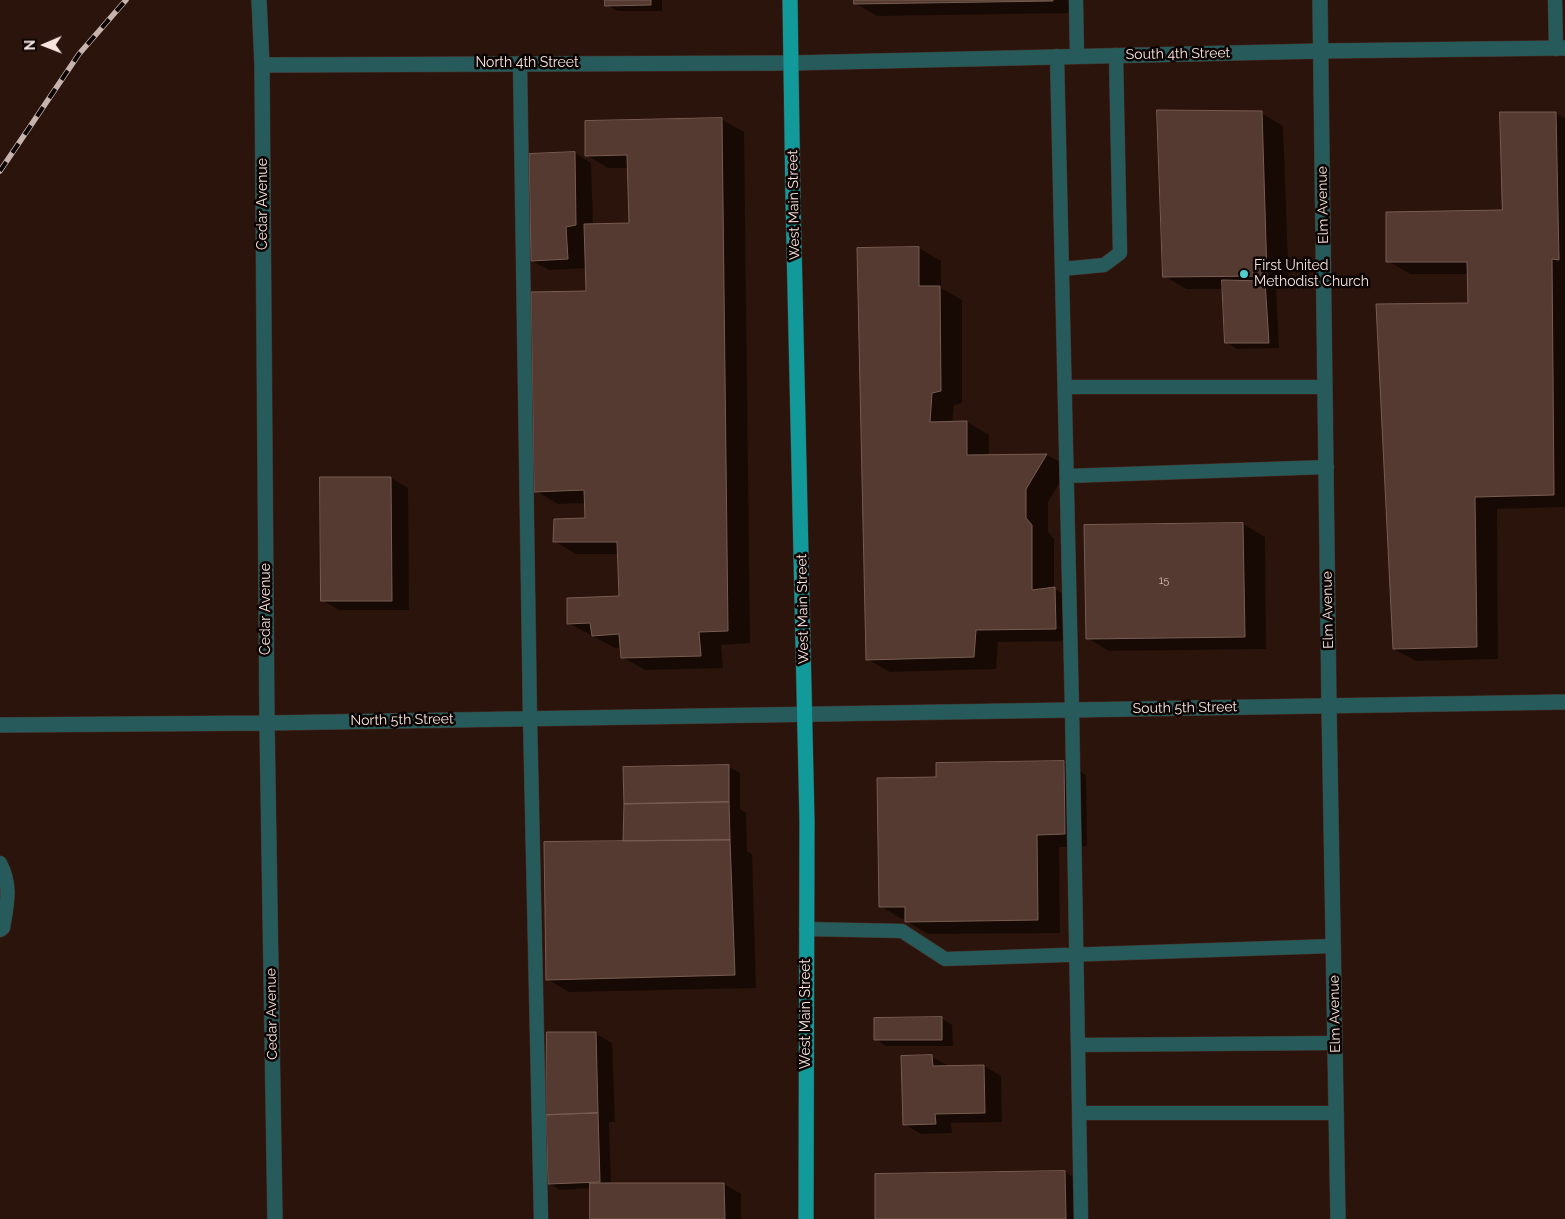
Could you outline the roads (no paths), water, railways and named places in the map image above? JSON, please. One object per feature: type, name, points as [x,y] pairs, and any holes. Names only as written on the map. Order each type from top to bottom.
[{"type":"main road","name":"West Main Street","points":[[790,0],[807,821],[806,1219]]},
{"type":"street","name":"Cedar Avenue","points":[[259,0],[262,65],[267,723],[275,1219]]},
{"type":"street","name":"Elm Avenue","points":[[1320,0],[1338,1219]]},
{"type":"street","name":"South 4th Street","points":[[791,63],[1057,56],[1560,48]]},
{"type":"street","name":"North 4th Street","points":[[262,65],[791,63]]},
{"type":"street","name":"South 5th Street","points":[[805,714],[1565,702]]},
{"type":"street","name":"North 5th Street","points":[[0,725],[267,723],[805,714]]},
{"type":"lane","points":[[1076,0],[1077,56]]},
{"type":"lane","points":[[1555,0],[1560,48]]},
{"type":"lane","points":[[1062,269],[1104,265],[1120,253],[1116,55]]},
{"type":"lane","points":[[1057,56],[1072,710],[1081,1219]]},
{"type":"lane","points":[[520,63],[530,718],[541,1219]]},
{"type":"lane","points":[[1065,388],[1325,387]]},
{"type":"lane","points":[[1067,476],[1327,467]]},
{"type":"lane","points":[[0,864],[5,874],[8,894],[3,928],[0,930]]},
{"type":"lane","points":[[806,929],[902,930],[944,959],[1334,946]]},
{"type":"lane","points":[[1078,1045],[1335,1043]]},
{"type":"lane","points":[[1079,1113],[1336,1113]]},
{"type":"railway","points":[[0,171],[79,54],[126,0]]},
{"type":"place","name":"First United Methodist Church","points":[[1244,274]]}]
